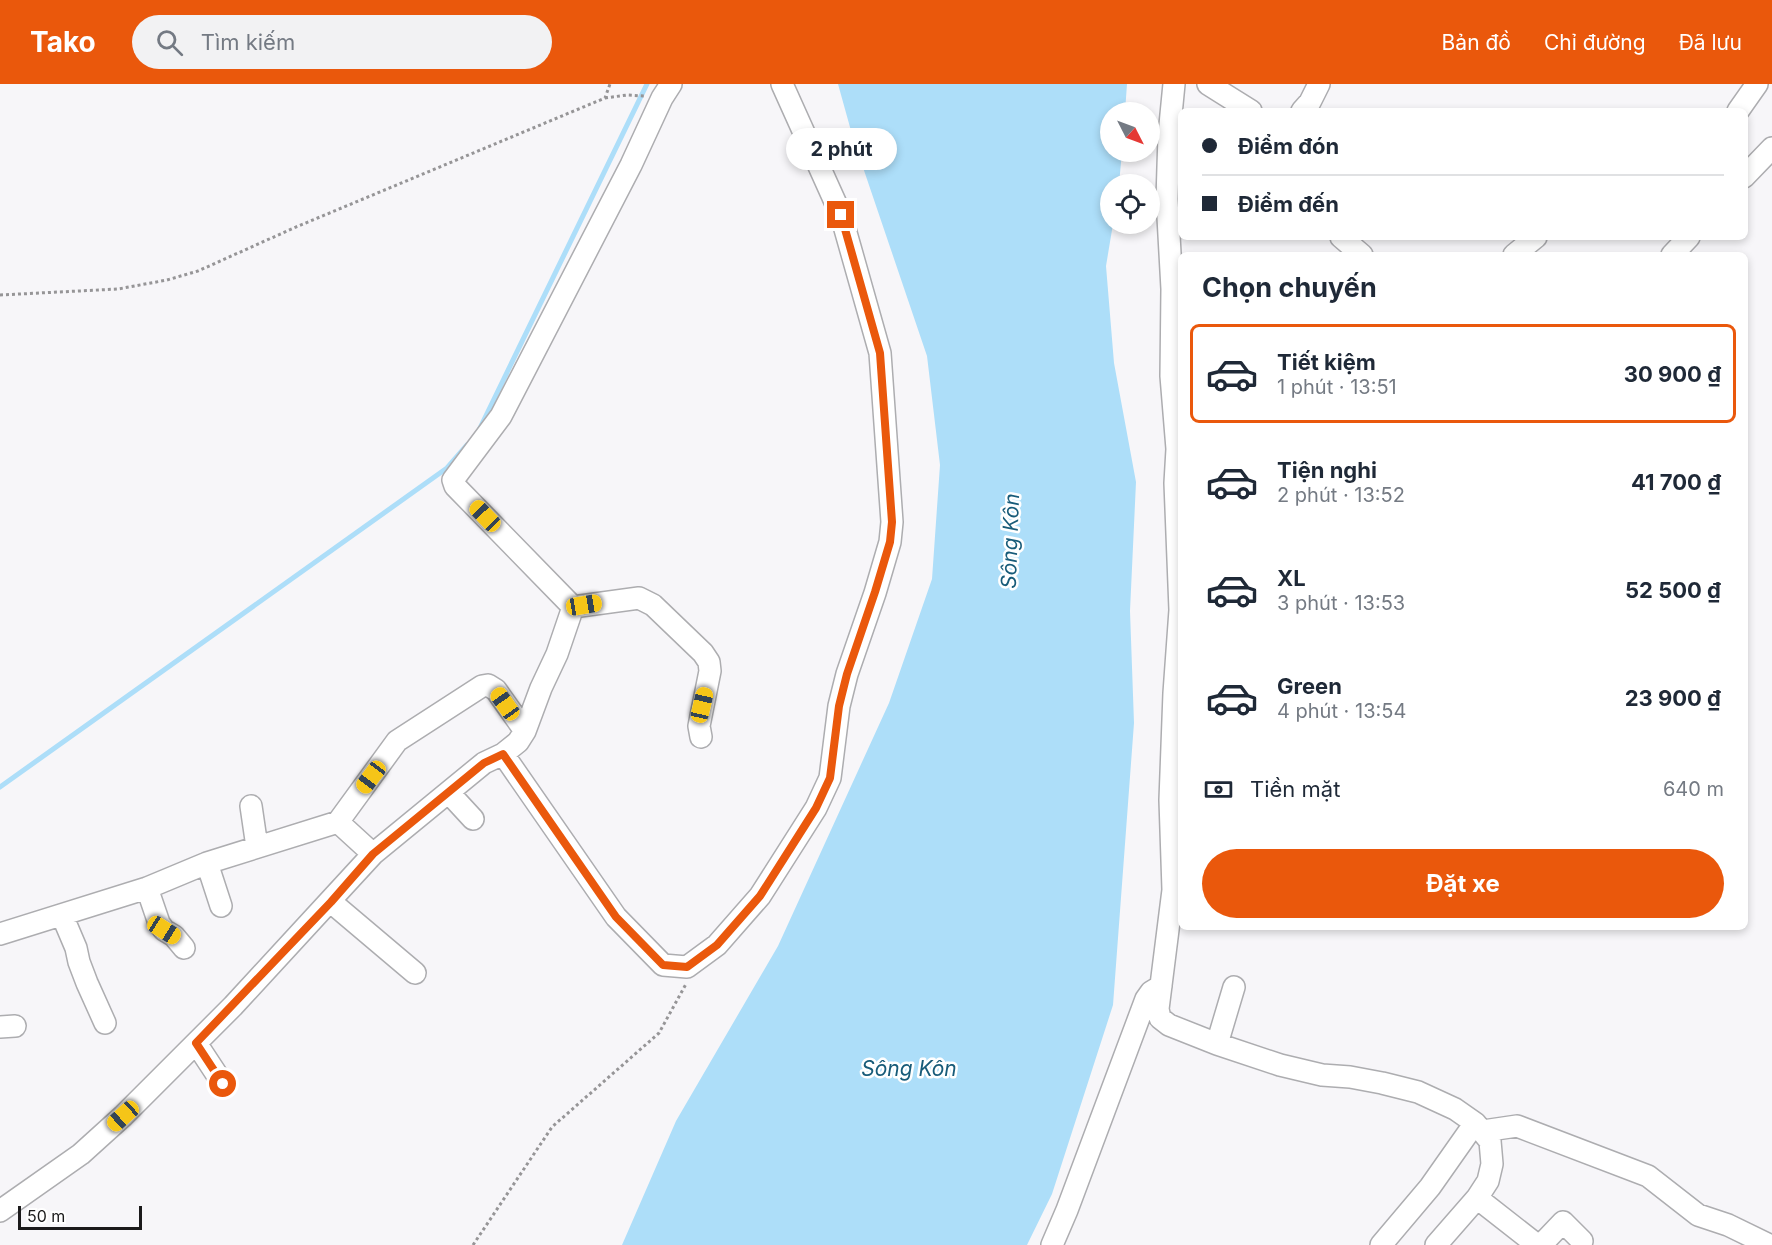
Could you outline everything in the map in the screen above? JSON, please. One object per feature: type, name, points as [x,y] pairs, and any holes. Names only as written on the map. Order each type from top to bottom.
[{"type":"street","points":[[573,607],[456,486],[453,480],[501,416],[671,84]]},
{"type":"street","points":[[503,754],[616,917],[663,965],[687,967],[717,945],[760,896],[816,808],[830,778],[839,706],[847,674],[890,542],[892,522],[880,353],[875,331],[841,215],[782,84]]},
{"type":"street","points":[[1174,84],[1169,135],[1167,199],[1176,291],[1171,376],[1178,441]]},
{"type":"street","points":[[1208,84],[1246,108]]},
{"type":"street","points":[[1305,108],[1319,84]]},
{"type":"street","points":[[1740,108],[1757,84]]},
{"type":"street","points":[[1748,173],[1772,148]]},
{"type":"street","points":[[1344,240],[1358,252]]},
{"type":"street","points":[[1518,252],[1532,240]]},
{"type":"street","points":[[1675,252],[1686,240]]},
{"type":"street","points":[[1178,458],[1175,483],[1178,559]]},
{"type":"street","points":[[573,607],[639,598],[653,605],[704,653],[710,662],[710,670],[699,726],[701,737]]},
{"type":"street","points":[[0,1211],[81,1154],[123,1116],[331,902],[373,854],[484,763],[503,754],[518,742],[525,731],[557,654],[573,607]]},
{"type":"street","points":[[1178,638],[1170,800],[1173,890],[1158,1009],[1160,1018],[1179,1030],[1291,1067],[1322,1075],[1382,1083],[1418,1092],[1455,1109],[1479,1127],[1490,1142],[1492,1164],[1488,1181],[1477,1198],[1436,1245]]},
{"type":"street","points":[[0,934],[147,888],[207,863],[339,822],[397,741],[482,686],[488,685],[496,690],[525,731]]},
{"type":"street","points":[[449,793],[473,819]]},
{"type":"street","points":[[252,806],[257,847]]},
{"type":"street","points":[[339,822],[373,854]]},
{"type":"street","points":[[207,863],[221,906]]},
{"type":"street","points":[[147,888],[164,930],[174,936],[184,948]]},
{"type":"street","points":[[331,902],[415,973]]},
{"type":"street","points":[[62,915],[87,983],[105,1023]]},
{"type":"street","points":[[1052,1245],[1146,999],[1151,992],[1161,986]]},
{"type":"street","points":[[1217,1044],[1234,987]]},
{"type":"street","points":[[196,1043],[223,1084]]},
{"type":"street","points":[[1388,1243],[1479,1127],[1517,1126],[1648,1176],[1698,1215],[1728,1225],[1769,1245]]},
{"type":"street","points":[[1477,1198],[1537,1245],[1542,1244],[1563,1222],[1582,1241]]},
{"type":"path","points":[[604,98],[610,84]]},
{"type":"path","points":[[0,295],[118,289],[167,280],[198,271],[296,227],[604,98],[627,94],[650,96]]},
{"type":"path","points":[[473,1245],[552,1127],[659,1033],[699,958]]},
{"type":"water","name":"Sông Kôn","points":[[838,84],[1127,84],[1126,102],[1100,102],[1100,162],[1121,162],[1120,174],[1100,174],[1100,234],[1111,234],[1106,266],[1114,363],[1136,482],[1130,611],[1134,723],[1113,1005],[1052,1194],[1027,1245],[622,1245],[676,1121],[778,946],[889,703],[932,579],[940,465],[927,356],[853,138]]},
{"type":"waterway","points":[[480,428],[647,84]]},
{"type":"waterway","points":[[0,787],[447,468],[467,445]]},
{"type":"route","points":[[223,1084],[196,1043],[331,902],[373,854],[484,763],[503,754],[616,917],[663,965],[687,967],[706,954],[736,925],[760,896],[816,808],[830,778],[834,762],[839,706],[847,674],[890,542],[892,511],[880,353],[841,215]]}]
